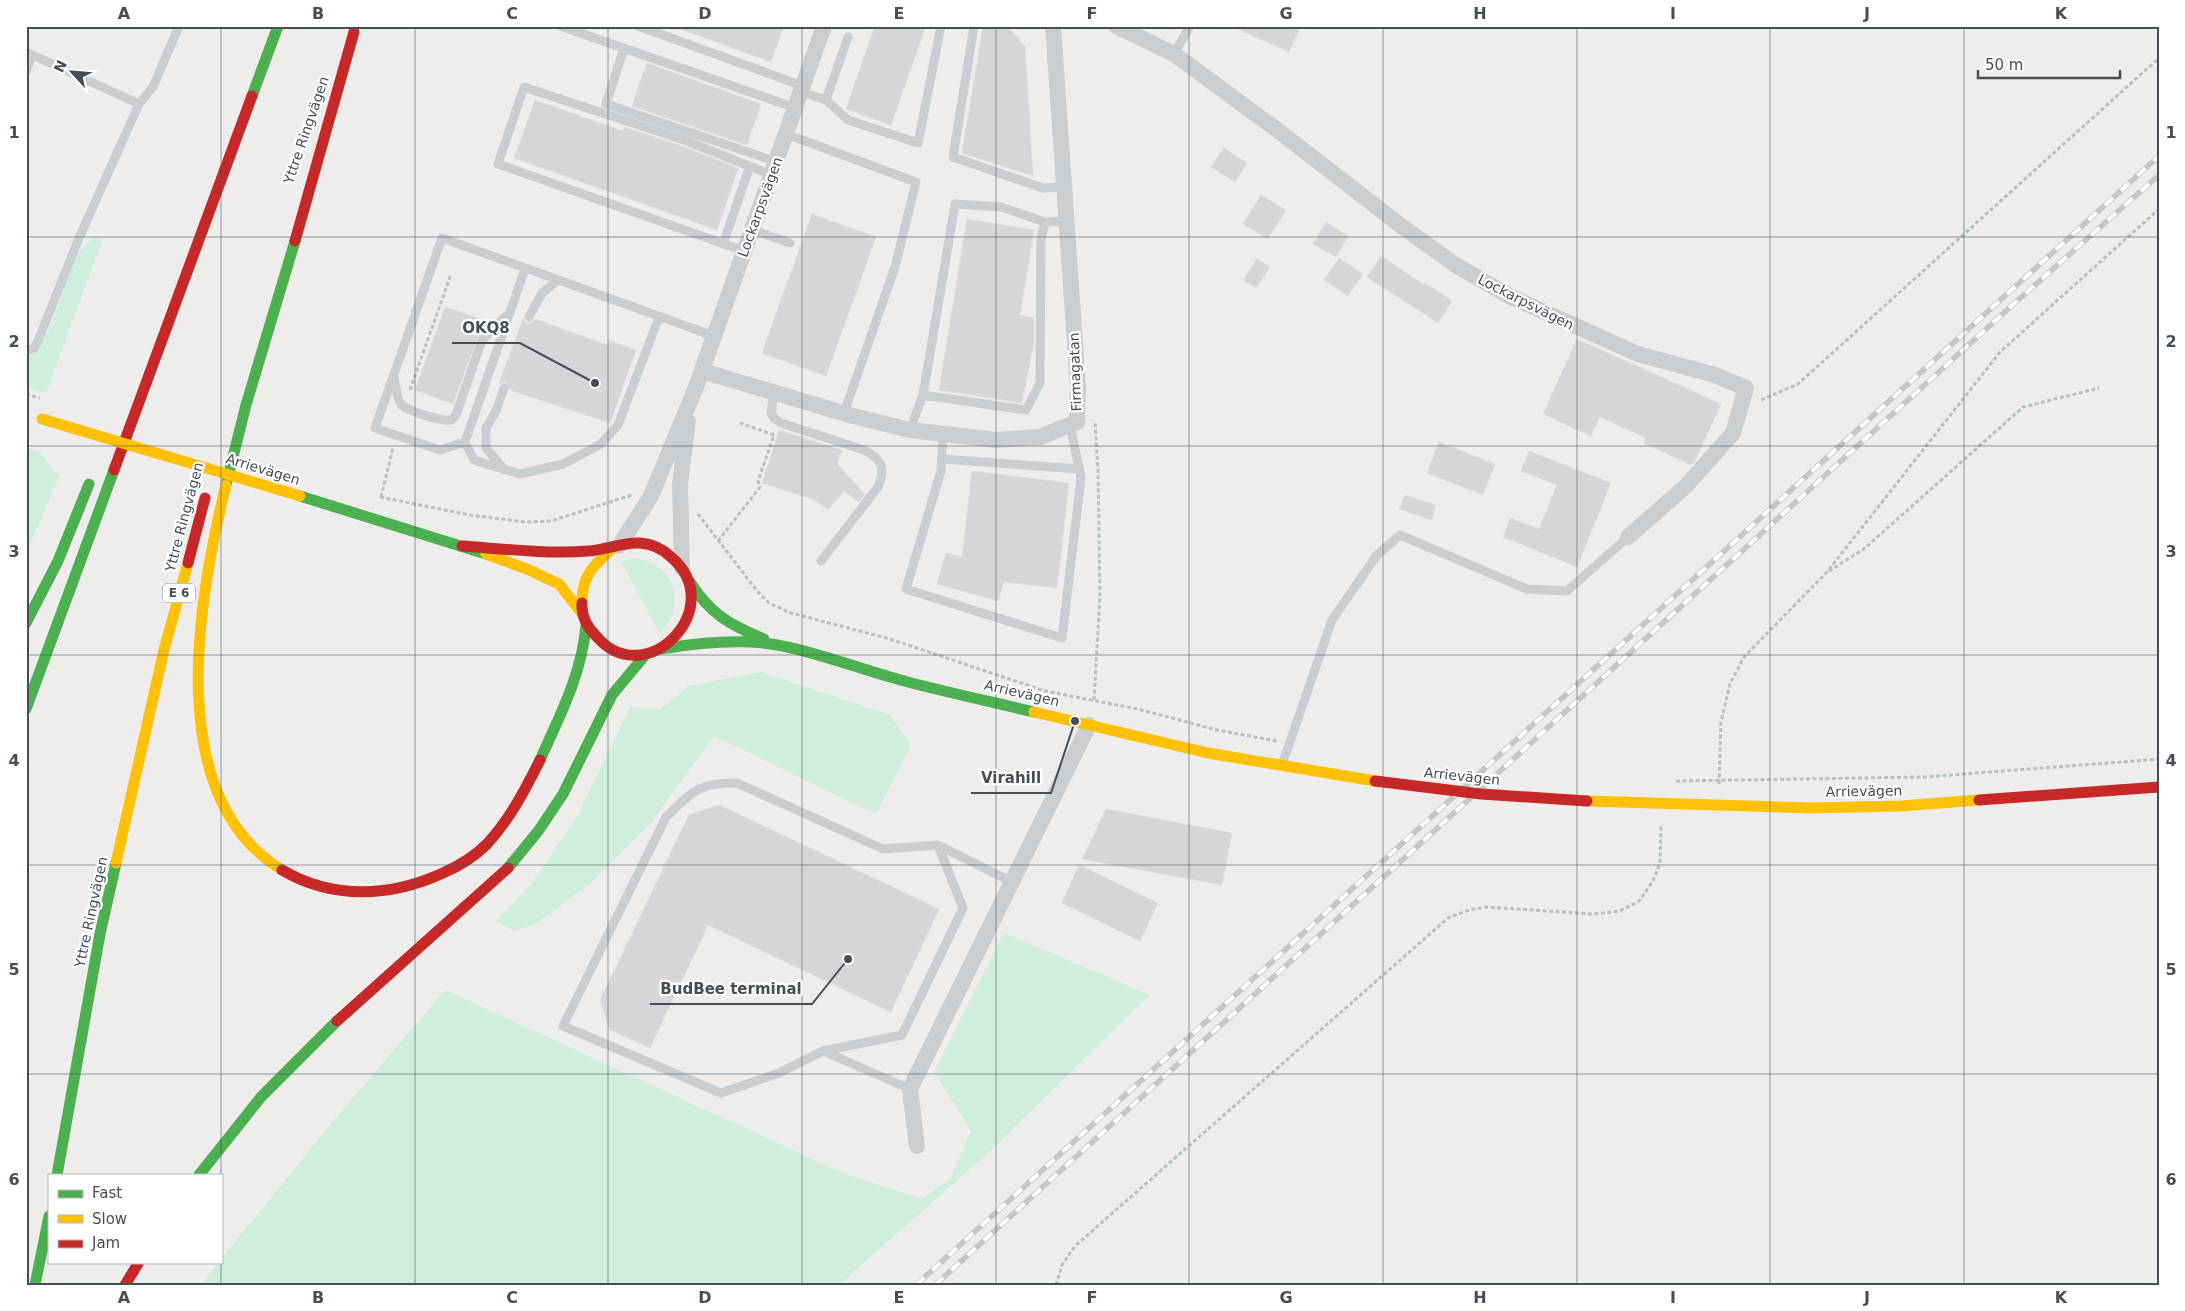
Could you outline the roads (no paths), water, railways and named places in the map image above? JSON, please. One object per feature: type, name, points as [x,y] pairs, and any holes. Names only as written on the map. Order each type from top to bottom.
[{"type":"main road","points":[[210,176],[277,26]]},
{"type":"main road","points":[[26,709],[277,26]]},
{"type":"main road","points":[[356,29],[243,413],[208,568],[196,683],[198,714],[210,776],[224,806],[251,846],[289,873],[335,891],[361,894],[379,894],[399,890],[426,881],[448,871],[481,849],[510,814],[543,751],[574,683],[582,657],[586,626]]},
{"type":"main road","name":"Yttre Ringvägen","points":[[275,267],[356,29]]},
{"type":"main road","name":"Arrievägen","points":[[38,418],[462,546],[549,579],[567,592],[581,612]]},
{"type":"main road","points":[[102,448],[109,430]]},
{"type":"main road","name":"Yttre Ringvägen","points":[[57,1174],[100,934],[164,650],[216,458]]},
{"type":"main road","points":[[26,623],[58,561],[92,476]]},
{"type":"main road","points":[[633,543],[647,544],[673,558],[685,573],[691,598],[688,619],[676,637],[660,649],[646,654],[632,655],[612,649],[594,637],[586,626],[581,612],[580,597],[583,582],[590,568],[600,556],[616,547],[633,543]]},
{"type":"main road","name":"Arrievägen","points":[[462,546],[561,552],[616,547]]},
{"type":"main road","name":"Arrievägen","points":[[685,573],[698,596],[712,612],[737,628],[777,645]]},
{"type":"main road","name":"Arrievägen","points":[[660,649],[686,645],[752,642],[777,645],[829,658],[907,682],[1208,753],[1375,781],[1481,794],[1587,801],[1809,808],[1901,806],[2159,787]]},
{"type":"main road","points":[[200,1174],[250,1109],[283,1073],[323,1034],[501,876],[522,852],[550,817],[570,783],[608,701],[626,675],[646,654]]},
{"type":"main road","points":[[35,1285],[48,1221]]},
{"type":"main road","points":[[125,1285],[138,1264]]},
{"type":"street","name":"Lockarpsvägen","points":[[616,547],[651,496],[696,388],[824,26]]},
{"type":"street","name":"Firmagatan","points":[[702,371],[844,413],[910,430],[996,440],[1040,437],[1077,422],[1078,394],[1053,26]]},
{"type":"street","name":"Lockarpsvägen","points":[[1116,26],[1174,54],[1276,129],[1400,226],[1454,264],[1509,296],[1585,332],[1638,354],[1715,375],[1746,388],[1733,433],[1686,486],[1628,537]]},
{"type":"street","name":"Lockarpsvägen","points":[[685,573],[680,505],[684,449],[696,388]]},
{"type":"street","points":[[917,1146],[910,1089],[1089,725]]},
{"type":"lane","points":[[26,351],[34,348],[38,341],[79,238],[139,104],[153,86],[179,26]]},
{"type":"lane","points":[[560,26],[796,108]]},
{"type":"lane","points":[[638,26],[802,89],[826,100],[848,120],[918,143],[941,26]]},
{"type":"lane","points":[[974,26],[953,157],[1043,188],[1064,187]]},
{"type":"lane","points":[[1174,54],[1190,26]]},
{"type":"lane","points":[[826,100],[848,37]]},
{"type":"lane","points":[[624,48],[606,104],[774,168]]},
{"type":"lane","points":[[26,72],[29,54],[139,104]]},
{"type":"lane","points":[[744,252],[498,164],[524,87],[684,140],[750,166],[774,168]]},
{"type":"lane","points":[[786,134],[916,182],[895,267],[844,413]]},
{"type":"lane","points":[[723,244],[750,166]]},
{"type":"lane","points":[[910,430],[923,395],[955,204],[1001,207],[1045,222],[1066,221]]},
{"type":"lane","points":[[923,395],[1026,410],[1040,383],[1041,239],[1045,222]]},
{"type":"lane","points":[[753,230],[790,243]]},
{"type":"lane","points":[[465,442],[440,450],[375,428],[442,238],[714,336]]},
{"type":"lane","points":[[525,268],[465,442],[474,460],[520,474],[563,464],[601,444],[618,425],[659,316]]},
{"type":"lane","points":[[529,317],[542,293],[558,280]]},
{"type":"lane","points":[[394,374],[398,399],[402,406],[442,420],[451,420],[456,415],[482,340],[509,314]]},
{"type":"lane","points":[[503,468],[486,448],[486,428],[496,411],[504,388]]},
{"type":"lane","points":[[774,393],[771,412],[775,419],[781,423],[864,450],[876,456],[882,466],[883,476],[878,487],[821,560]]},
{"type":"lane","points":[[943,434],[941,471],[906,589],[1062,638],[1081,478],[1070,425]]},
{"type":"lane","points":[[942,459],[1079,469]]},
{"type":"lane","points":[[1282,765],[1332,620],[1377,555],[1400,535],[1527,590],[1567,591],[1628,537]]},
{"type":"lane","points":[[938,845],[963,908],[902,1035],[823,1051],[779,1073],[721,1093],[563,1026],[666,817],[692,792],[717,783],[737,783],[883,849],[938,845],[1012,882]]},
{"type":"lane","points":[[823,1051],[910,1089]]},
{"type":"railway","points":[[916,1285],[2159,156]]},
{"type":"railway","points":[[935,1285],[2018,300],[2159,175]]},
{"type":"place","name":"OKQ8","points":[[595,383]]},
{"type":"place","name":"Virahill","points":[[1075,721]]},
{"type":"place","name":"BudBee terminal","points":[[848,959]]}]
